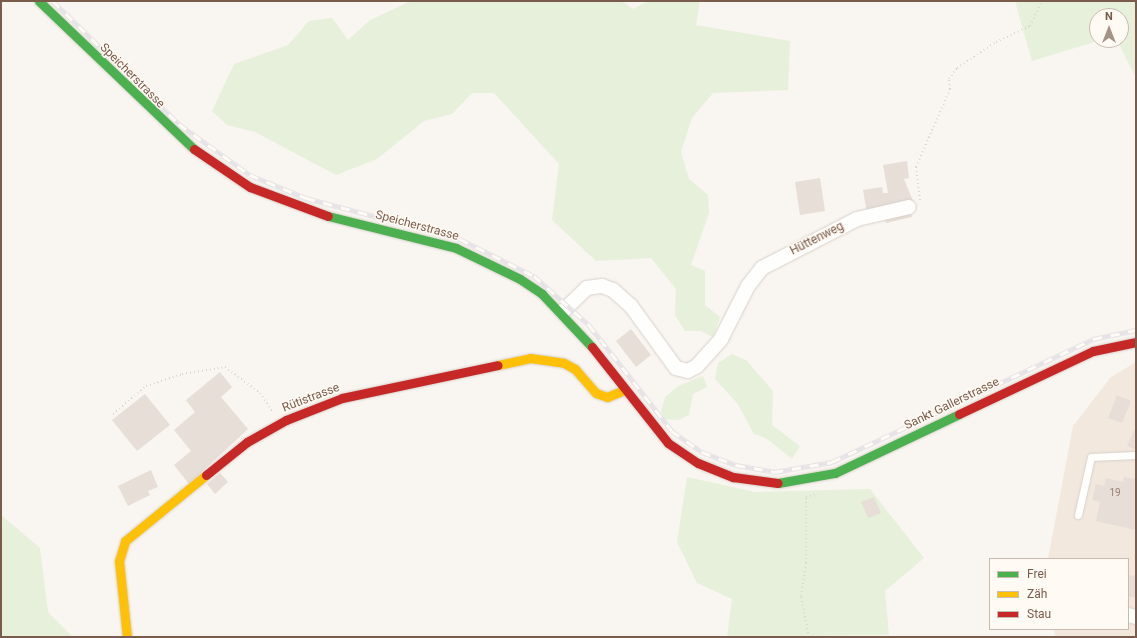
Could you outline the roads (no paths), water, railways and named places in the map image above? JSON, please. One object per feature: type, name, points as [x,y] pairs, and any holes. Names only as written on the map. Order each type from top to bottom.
[{"type":"main road","name":"Speicherstrasse","points":[[39,1],[171,131],[220,170],[297,207],[434,241],[478,256],[520,279],[562,312],[655,429],[682,453],[733,477],[777,483]]},
{"type":"main road","name":"Sankt Gallerstrasse","points":[[777,483],[835,473],[1093,351],[1136,342]]},
{"type":"main road","name":"Rütistrasse","points":[[127,637],[119,561],[125,541],[247,442],[286,420],[342,398],[530,358],[564,363],[576,369],[596,393],[607,398],[624,390]]},
{"type":"street","name":"Hüttenweg","points":[[562,312],[587,288],[602,286],[613,290],[631,306],[676,368],[688,371],[698,366],[721,339],[748,286],[762,268],[857,219],[909,207]]},
{"type":"lane","points":[[1078,515],[1091,457],[1136,455]]},
{"type":"railway","points":[[53,1],[179,124],[250,175],[306,198],[460,239],[534,276],[589,325],[672,431],[702,452],[736,465],[774,472],[832,462],[1093,339],[1136,330]]}]
